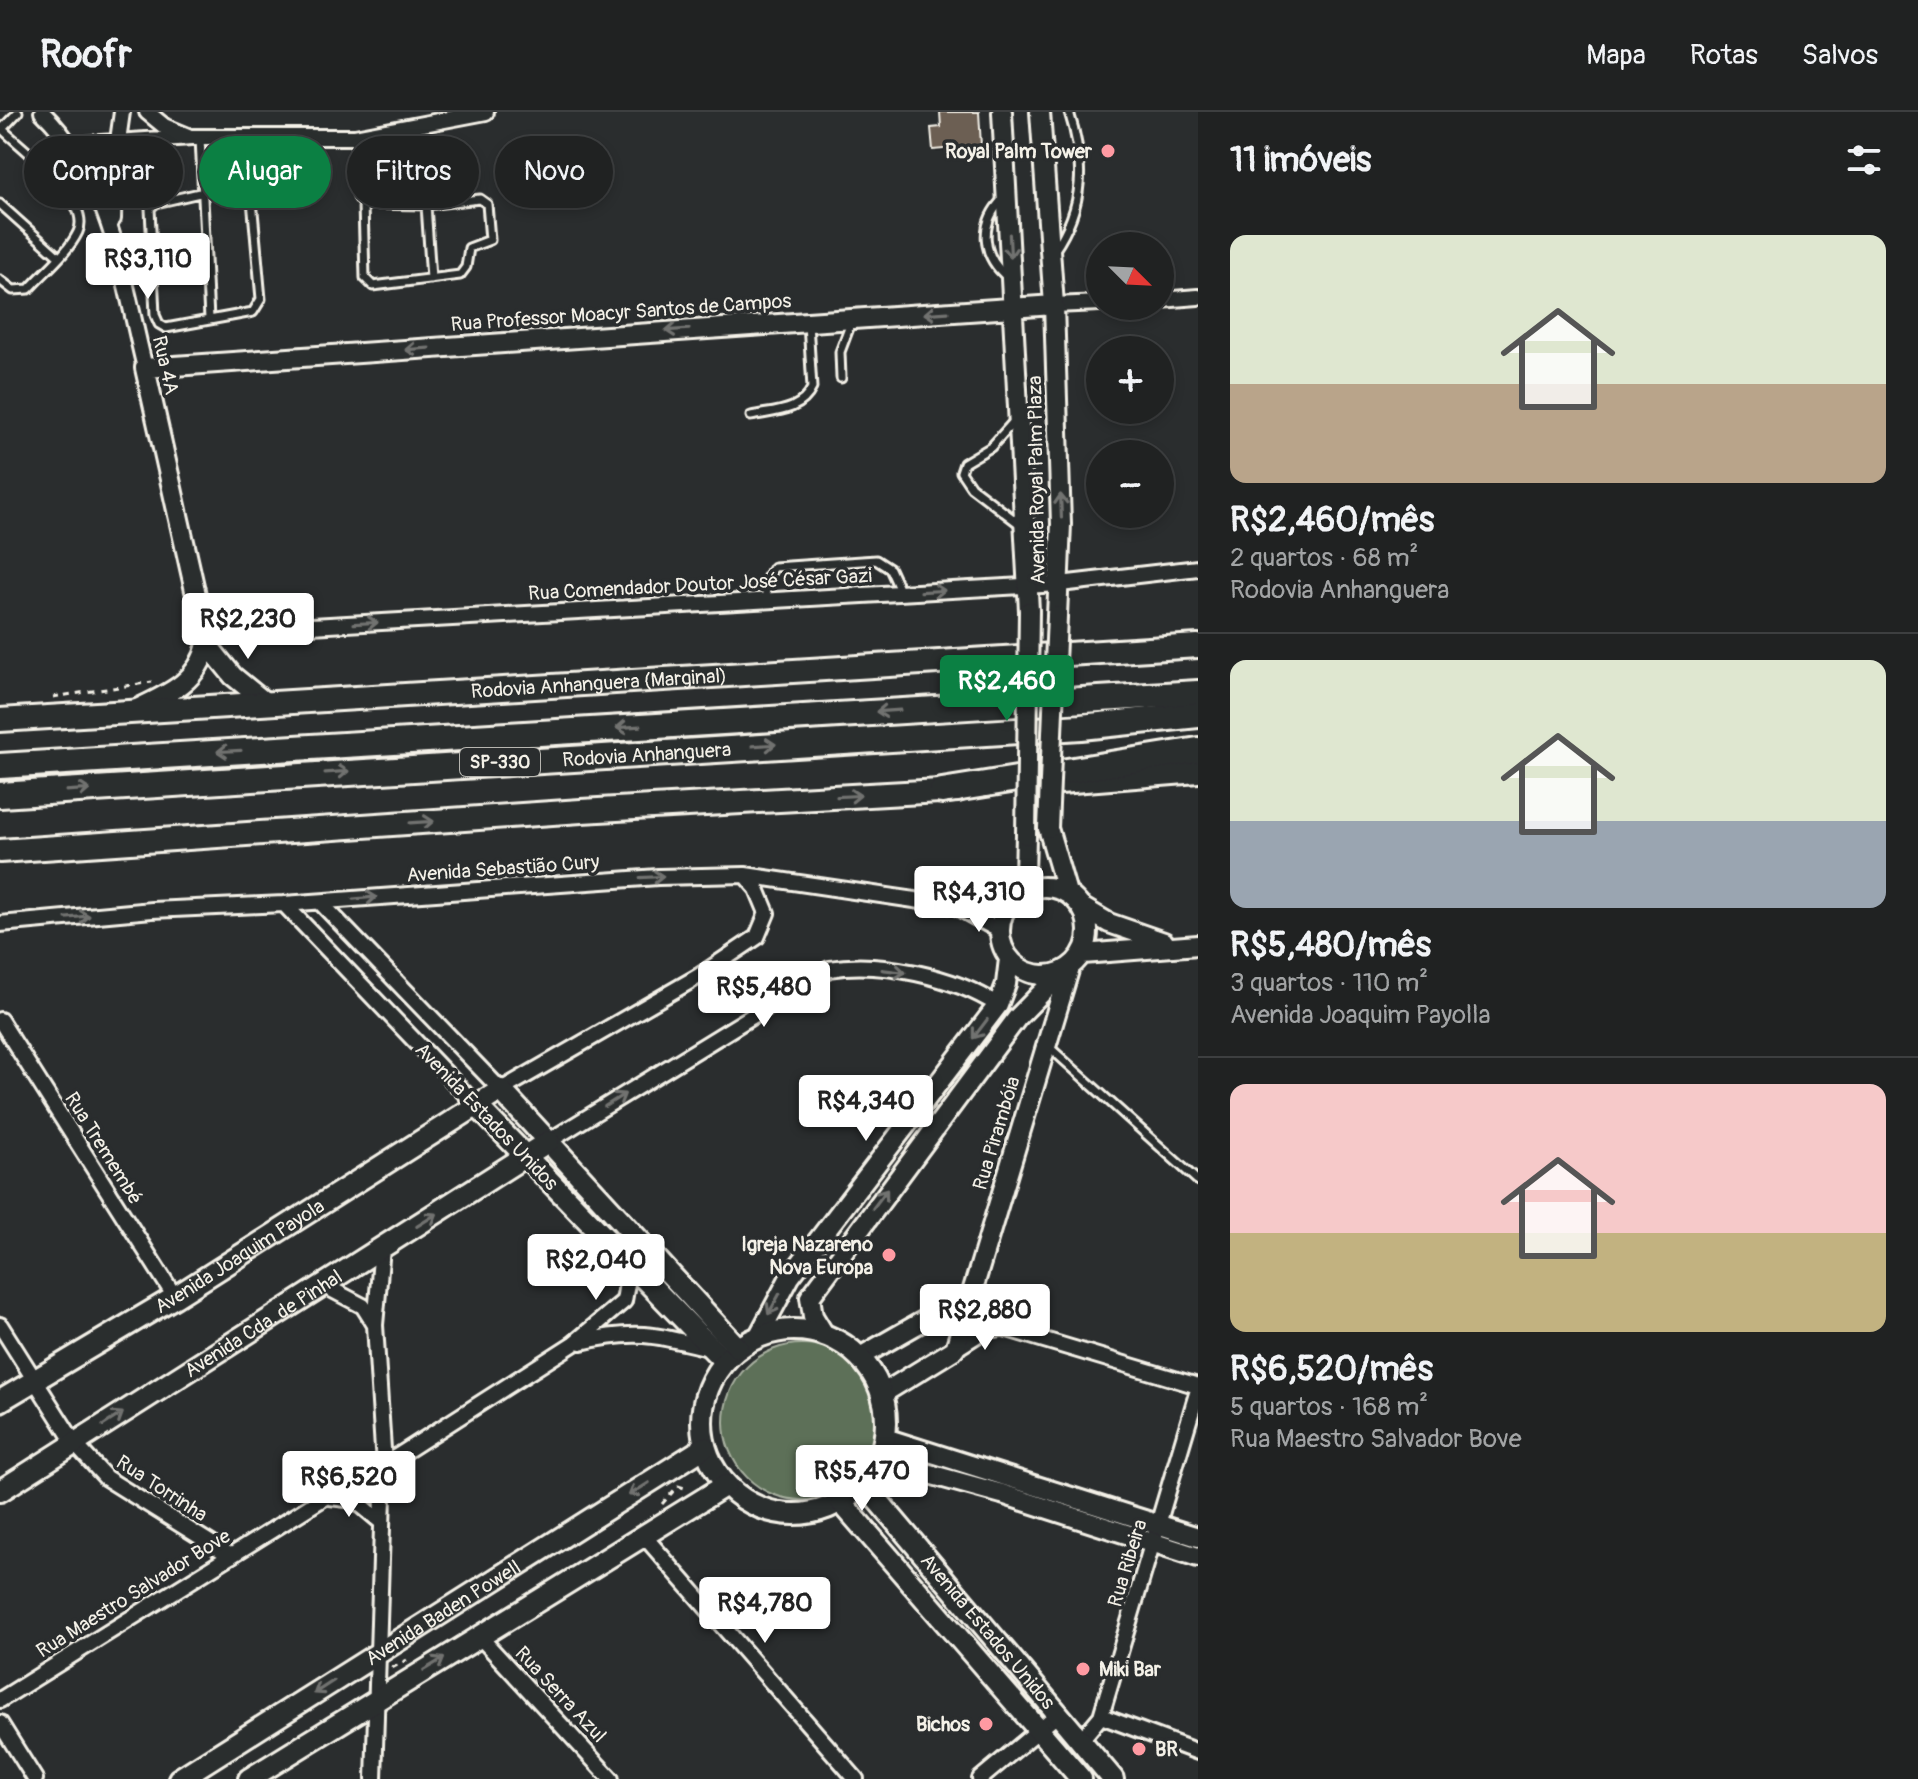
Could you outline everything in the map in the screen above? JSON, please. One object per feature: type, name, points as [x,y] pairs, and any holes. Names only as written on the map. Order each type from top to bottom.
[{"type":"highway","name":"Rodovia Anhanguera (Marginal)","points":[[0,720],[1198,646]]},
{"type":"highway","name":"Rodovia Anhanguera","points":[[0,766],[1198,693]]},
{"type":"highway","name":"Rodovia Anhanguera","points":[[0,795],[1081,727],[1198,715]]},
{"type":"highway","points":[[942,791],[1198,750]]},
{"type":"highway","points":[[0,851],[581,811],[942,791],[1198,771]]},
{"type":"main road","name":"Avenida Joaquim Payola","points":[[0,1401],[175,1297],[501,1090]]},
{"type":"main road","name":"Avenida Estados Unidos","points":[[501,1090],[549,1141],[725,1353]]},
{"type":"main road","name":"Avenida Estados Unidos","points":[[477,1106],[630,1266],[725,1353]]},
{"type":"main road","name":"Avenida Cda. de Pinhal","points":[[0,1491],[527,1158],[549,1141]]},
{"type":"main road","points":[[782,1330],[824,1334],[860,1357],[882,1394],[885,1438],[878,1460],[863,1483],[841,1502],[812,1513],[781,1514],[751,1504],[726,1485],[705,1447],[702,1417],[708,1387],[725,1353],[758,1337],[782,1330]]},
{"type":"main road","name":"Avenida Baden Powell","points":[[179,1779],[705,1447]]},
{"type":"main road","name":"Avenida Estados Unidos","points":[[863,1483],[1113,1779]]},
{"type":"main road","name":"Avenida Baden Powell","points":[[249,1779],[726,1485]]},
{"type":"main road","name":"Avenida Estados Unidos","points":[[841,1502],[1081,1779]]},
{"type":"street","name":"Rua 4A","points":[[42,112],[62,136]]},
{"type":"street","points":[[117,136],[122,112]]},
{"type":"street","points":[[147,112],[164,126],[196,138]]},
{"type":"street","points":[[360,136],[486,112]]},
{"type":"street","name":"Avenida Royal Palm Plaza","points":[[1002,112],[1029,585],[1025,875],[1020,894]]},
{"type":"street","name":"Avenida Royal Palm Plaza","points":[[1040,112],[1054,305],[1060,584],[1048,828],[1067,893]]},
{"type":"street","points":[[183,139],[347,137]]},
{"type":"street","name":"Rua 4A","points":[[104,208],[145,368],[206,638],[233,676],[265,702]]},
{"type":"street","points":[[113,208],[115,244]]},
{"type":"street","points":[[1174,299],[1198,297]]},
{"type":"street","name":"Rua Professor Moacyr Santos de Campos","points":[[145,368],[1086,304]]},
{"type":"street","name":"Rua Comendador Doutor José César Gazi","points":[[206,638],[766,600],[1060,584],[1198,568]]},
{"type":"street","points":[[132,711],[186,683],[204,659],[206,638]]},
{"type":"street","points":[[501,1090],[699,976],[757,937],[767,913],[764,899],[745,875]]},
{"type":"street","name":"Avenida Sebastião Cury","points":[[0,924],[152,910],[320,902],[658,877],[745,875],[955,906],[1000,931]]},
{"type":"street","points":[[758,1337],[790,1277],[998,1005],[1006,984],[1009,959],[1000,931],[1005,910],[1020,894],[1044,886],[1067,893],[1082,907],[1109,923],[1170,945]]},
{"type":"street","name":"Avenida Estados Unidos","points":[[320,902],[501,1090]]},
{"type":"street","name":"Avenida Estados Unidos","points":[[284,904],[477,1106]]},
{"type":"street","points":[[824,1334],[813,1316],[810,1297],[1017,1018],[1072,965],[1089,931],[1082,907]]},
{"type":"street","points":[[1009,959],[1033,974],[1170,945],[1198,945]]},
{"type":"street","name":"Rua Pirambóia","points":[[965,1311],[1072,965]]},
{"type":"street","points":[[549,1141],[829,969],[846,966],[941,979],[962,985],[998,1005]]},
{"type":"street","name":"Rua Tremembé","points":[[0,1020],[175,1297]]},
{"type":"street","points":[[374,1779],[384,1465],[375,1325],[382,1248]]},
{"type":"street","name":"Rua Maestro Salvador Bove","points":[[0,1700],[325,1497],[384,1465],[573,1344],[624,1301],[629,1290],[630,1266]]},
{"type":"street","points":[[323,1285],[363,1306],[375,1325]]},
{"type":"street","points":[[955,1349],[965,1311]]},
{"type":"street","points":[[860,1357],[939,1312],[965,1311],[1004,1328],[1198,1388]]},
{"type":"street","name":"Rua Torrinha","points":[[0,1325],[75,1444],[106,1478],[231,1556]]},
{"type":"street","points":[[882,1394],[985,1330],[1004,1328]]},
{"type":"street","name":"Rua Maestro Salvador Bove","points":[[573,1344],[619,1333],[643,1332],[725,1353]]},
{"type":"street","name":"Rua Ribeira","points":[[1080,1741],[1101,1716],[1198,1388]]},
{"type":"street","points":[[885,1438],[1198,1537]]},
{"type":"street","points":[[878,1460],[1002,1494],[1198,1557]]},
{"type":"street","points":[[325,1497],[355,1500],[380,1521]]},
{"type":"street","points":[[644,1536],[856,1779]]},
{"type":"street","name":"Rua Serra Azul","points":[[480,1637],[611,1779]]},
{"type":"street","points":[[980,1779],[1058,1714]]},
{"type":"street","points":[[1101,1716],[1198,1752]]},
{"type":"street","points":[[0,1723],[35,1779]]},
{"type":"lane","points":[[0,280],[13,290],[29,289],[78,231],[81,212],[73,197],[1,128],[18,112]]},
{"type":"lane","points":[[1051,256],[1074,215],[1082,185],[1079,144],[1069,112]]},
{"type":"lane","points":[[196,138],[199,154]]},
{"type":"lane","points":[[199,193],[156,203],[148,216],[155,315],[159,324],[166,328],[253,312],[261,299],[253,208]]},
{"type":"lane","points":[[363,208],[365,278],[373,286],[463,273],[469,248],[486,244],[491,235],[487,204],[479,199]]},
{"type":"lane","points":[[0,204],[59,257]]},
{"type":"lane","points":[[205,208],[209,319]]},
{"type":"lane","points":[[426,208],[431,279]]},
{"type":"lane","points":[[841,378],[840,352],[852,318]]},
{"type":"lane","points":[[751,416],[798,407],[808,397],[812,388],[808,321]]},
{"type":"lane","points":[[1020,415],[991,447],[964,463],[961,472],[971,487],[1026,529]]},
{"type":"lane","points":[[766,600],[766,580],[774,567],[861,561],[883,563],[901,593]]},
{"type":"lane","points":[[1046,1044],[1198,1181]]},
{"type":"path","points":[[45,698],[154,681]]},
{"type":"green space","points":[[802,1344],[832,1350],[857,1367],[874,1392],[880,1422],[874,1452],[857,1477],[832,1494],[802,1500],[772,1494],[747,1477],[730,1452],[724,1422],[730,1392],[747,1367],[772,1350]]},
{"type":"building","points":[[940,112],[979,112],[981,146],[933,150],[931,128],[941,127]]},
{"type":"place","name":"Royal Palm Tower","points":[[1108,151]]},
{"type":"place","name":"Igreja Nazareno Nova Europa","points":[[889,1255]]},
{"type":"place","name":"Miki Bar","points":[[1083,1669]]},
{"type":"place","name":"Bichos","points":[[986,1724]]},
{"type":"place","name":"BR","points":[[1139,1749]]}]
